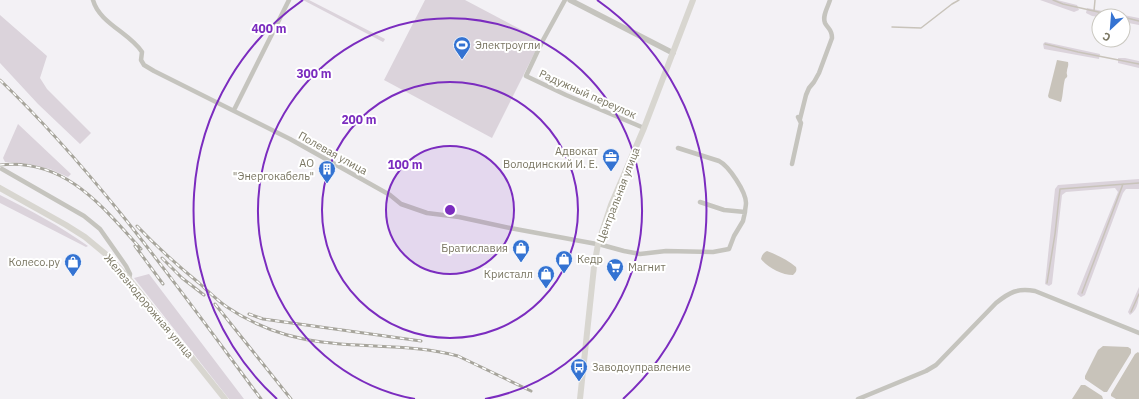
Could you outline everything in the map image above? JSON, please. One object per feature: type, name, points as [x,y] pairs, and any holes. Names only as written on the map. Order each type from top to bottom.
[{"type":"main road","name":"Центральная улица","points":[[580,399],[594,268],[598,244],[611,205],[644,128],[693,0]]},
{"type":"main road","name":"Железнодорожная улица","points":[[0,188],[66,225],[85,237],[108,256],[129,279],[225,399]]},
{"type":"street","name":"Полевая улица","points":[[93,0],[95,8],[108,22],[137,45],[142,52],[141,60],[144,65],[290,139],[408,207],[427,213],[459,217],[598,244],[640,254],[673,251],[720,251],[729,249],[734,236],[743,221],[745,212]]},
{"type":"street","points":[[234,110],[289,0]]},
{"type":"street","name":"Радужный переулок","points":[[565,0],[542,42],[526,76],[566,95],[644,128]]},
{"type":"street","points":[[570,0],[673,53]]},
{"type":"street","points":[[792,164],[801,123],[798,117],[800,119],[806,95],[819,73],[832,38],[832,32],[824,18],[830,0]]},
{"type":"street","points":[[678,148],[724,163],[744,194],[746,202],[745,212],[724,210],[700,202]]},
{"type":"street","points":[[2,169],[84,216],[100,229],[126,266],[130,274],[129,279]]},
{"type":"street","points":[[858,399],[926,371],[936,365],[996,303],[1013,291],[1023,289],[1035,292],[1139,333]]},
{"type":"shaded area","points":[[303,0],[309,0],[385,39],[383,42]]},
{"type":"shaded area","name":"Электроугли","points":[[425,0],[465,0],[541,40],[492,138],[384,80]]},
{"type":"shaded area","points":[[1040,0],[1057,0],[1077,5],[1079,10],[1074,12]]},
{"type":"shaded area","points":[[1087,8],[1091,9],[1091,16],[1086,13]]},
{"type":"shaded area","points":[[0,15],[47,56],[40,78],[47,89],[91,133],[80,144],[38,104],[0,63]]},
{"type":"shaded area","points":[[1131,16],[1139,18],[1139,25],[1131,24]]},
{"type":"shaded area","points":[[1045,42],[1100,54],[1099,59],[1044,49],[1043,44]]},
{"type":"shaded area","points":[[1118,58],[1139,61],[1139,68],[1118,63]]},
{"type":"shaded area","points":[[1057,60],[1068,62],[1067,76],[1065,79],[1061,102],[1049,98],[1048,96]]},
{"type":"shaded area","points":[[18,124],[71,174],[68,177],[50,169],[29,164],[5,162],[3,158]]},
{"type":"shaded area","points":[[1139,179],[1139,189],[1126,189],[1123,193],[1085,295],[1081,297],[1077,294],[1118,192],[1115,188],[1066,192],[1062,195],[1052,284],[1049,286],[1045,284],[1055,189],[1058,185]]},
{"type":"shaded area","points":[[0,195],[45,219],[88,246],[86,247],[0,203]]},
{"type":"shaded area","points":[[767,251],[793,264],[796,267],[796,272],[793,275],[784,274],[767,265],[761,259],[763,254]]},
{"type":"shaded area","points":[[149,274],[244,399],[229,399],[134,278]]},
{"type":"shaded area","points":[[1139,287],[1139,299],[1137,306],[1130,315],[1128,312]]},
{"type":"shaded area","points":[[1103,346],[1128,347],[1131,349],[1131,353],[1107,392],[1104,392],[1085,379],[1085,376],[1098,350]]},
{"type":"shaded area","points":[[1138,352],[1139,399],[1116,399],[1111,396],[1111,394],[1135,354]]},
{"type":"shaded area","points":[[1081,385],[1085,385],[1102,396],[1103,399],[1072,399]]},
{"type":"waterway","points":[[892,27],[921,28],[959,0]]},
{"type":"waterway","points":[[1053,0],[1063,4],[1091,10]]},
{"type":"waterway","points":[[1094,8],[1095,0]]},
{"type":"waterway","points":[[1131,19],[1139,21]]},
{"type":"waterway","points":[[1045,44],[1139,64]]},
{"type":"waterway","points":[[1047,283],[1055,234],[1060,189],[1139,183]]},
{"type":"waterway","points":[[1082,293],[1123,184]]},
{"type":"waterway","points":[[1131,312],[1139,294]]},
{"type":"railway","points":[[0,80],[37,117],[105,194],[169,275],[261,399]]},
{"type":"railway","points":[[0,165],[23,165],[44,169],[63,177],[80,188],[96,202],[141,249]]},
{"type":"railway","points":[[137,226],[167,255],[227,307],[249,320],[297,338],[339,344],[425,350],[458,356],[531,391]]},
{"type":"railway","points":[[135,246],[163,284]]},
{"type":"railway","points":[[162,258],[182,278],[204,295]]},
{"type":"railway","points":[[215,304],[291,399]]},
{"type":"railway","points":[[249,314],[263,319],[421,341]]},
{"type":"place","name":"Электроугли","points":[[462,60]]},
{"type":"place","name":"Адвокат Володинский И. Е.","points":[[611,172]]},
{"type":"place","name":"АО \"Энергокабель\"","points":[[327,184]]},
{"type":"place","name":"Братиславия","points":[[521,263]]},
{"type":"place","name":"Кедр","points":[[564,274]]},
{"type":"place","name":"Колесо.ру","points":[[73,277]]},
{"type":"place","name":"Магнит","points":[[615,282]]},
{"type":"place","name":"Кристалл","points":[[546,289]]},
{"type":"place","name":"Заводоуправление","points":[[579,382]]}]
